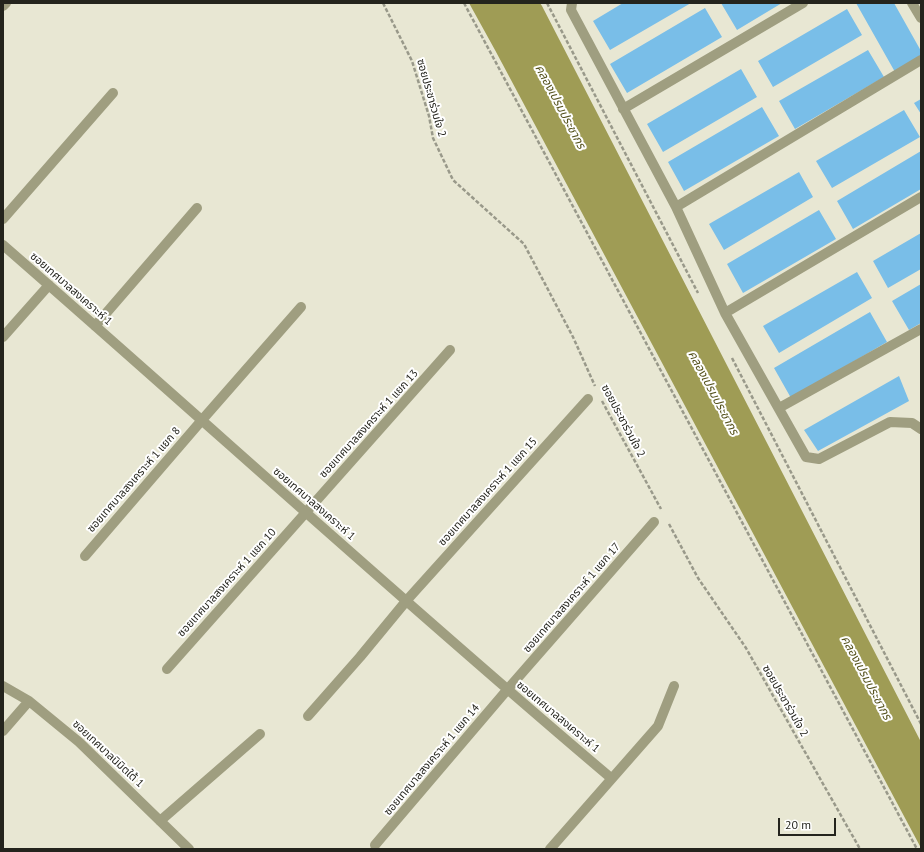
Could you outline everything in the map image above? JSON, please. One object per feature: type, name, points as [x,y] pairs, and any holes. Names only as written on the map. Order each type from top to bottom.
[{"type":"street","points":[[3,6],[6,3]]},
{"type":"street","points":[[572,3],[570,10],[676,207],[725,313],[806,457],[819,459],[890,422],[912,423],[921,429]]},
{"type":"street","points":[[623,108],[803,3]]},
{"type":"street","points":[[912,3],[921,18]]},
{"type":"street","points":[[676,207],[921,60]]},
{"type":"street","points":[[3,219],[113,93]]},
{"type":"street","points":[[725,313],[921,197]]},
{"type":"street","points":[[95,326],[197,208]]},
{"type":"street","name":"ซอยเทศบาลสงเคราะห์ 1","points":[[3,245],[202,420],[306,514],[407,600],[507,690],[612,778]]},
{"type":"street","points":[[3,337],[49,285]]},
{"type":"street","name":"ซอยเทศบาลสงเคราะห์ 1 แยก 8","points":[[85,556],[301,307]]},
{"type":"street","points":[[779,408],[921,329]]},
{"type":"street","name":"ซอยเทศบาลสงเคราะห์ 1 แยก 13","points":[[306,514],[450,350]]},
{"type":"street","name":"ซอยเทศบาลสงเคราะห์ 1 แยก 15","points":[[308,716],[360,657],[407,600],[588,399]]},
{"type":"street","name":"ซอยเทศบาลสงเคราะห์ 1 แยก 10","points":[[167,669],[306,514]]},
{"type":"street","name":"ซอยเทศบาลสงเคราะห์ 1 แยก 17","points":[[507,690],[654,522]]},
{"type":"street","name":"ซอยเทศบาลนิมิตใต้ 1","points":[[3,686],[29,701],[79,742],[189,849]]},
{"type":"street","points":[[550,849],[658,726],[674,686]]},
{"type":"street","name":"ซอยเทศบาลสงเคราะห์ 1 แยก 14","points":[[375,845],[507,690]]},
{"type":"street","points":[[3,731],[29,701]]},
{"type":"street","points":[[160,821],[260,734]]},
{"type":"path","name":"ซอยประชาร่วมใจ 2","points":[[383,3],[412,61],[429,116],[433,138],[453,180],[524,244],[573,337],[596,389]]},
{"type":"path","points":[[464,3],[917,849]]},
{"type":"path","points":[[547,3],[701,299]]},
{"type":"path","points":[[730,355],[921,724]]},
{"type":"path","name":"ซอยประชาร่วมใจ 2","points":[[600,396],[664,515]]},
{"type":"path","name":"ซอยประชาร่วมใจ 2","points":[[668,522],[698,578],[746,648],[860,849]]},
{"type":"water","name":"คลองเปรมประชากร","points":[[469,3],[540,3],[542,6],[921,742],[921,848],[495,50]]},
{"type":"building","points":[[623,3],[691,3],[610,50],[593,21]]},
{"type":"building","points":[[721,3],[782,3],[737,30]]},
{"type":"building","points":[[856,3],[894,3],[921,51],[921,57],[895,72]]},
{"type":"building","points":[[705,8],[722,37],[627,93],[610,64]]},
{"type":"building","points":[[847,9],[862,35],[773,87],[758,61]]},
{"type":"building","points":[[868,50],[884,77],[795,129],[779,101]]},
{"type":"building","points":[[741,69],[757,97],[663,152],[647,124]]},
{"type":"building","points":[[921,99],[921,114],[914,103]]},
{"type":"building","points":[[762,107],[779,136],[684,191],[668,162]]},
{"type":"building","points":[[904,110],[920,137],[832,188],[816,161]]},
{"type":"building","points":[[921,151],[921,189],[853,229],[837,201]]},
{"type":"building","points":[[799,172],[813,197],[724,250],[709,224]]},
{"type":"building","points":[[819,210],[836,239],[743,293],[727,264]]},
{"type":"building","points":[[921,233],[921,269],[888,288],[873,261]]},
{"type":"building","points":[[857,272],[872,298],[779,353],[763,326]]},
{"type":"building","points":[[921,284],[921,323],[909,330],[892,301]]},
{"type":"building","points":[[870,312],[887,342],[791,398],[774,368]]},
{"type":"building","points":[[899,376],[909,401],[818,451],[804,430]]}]
